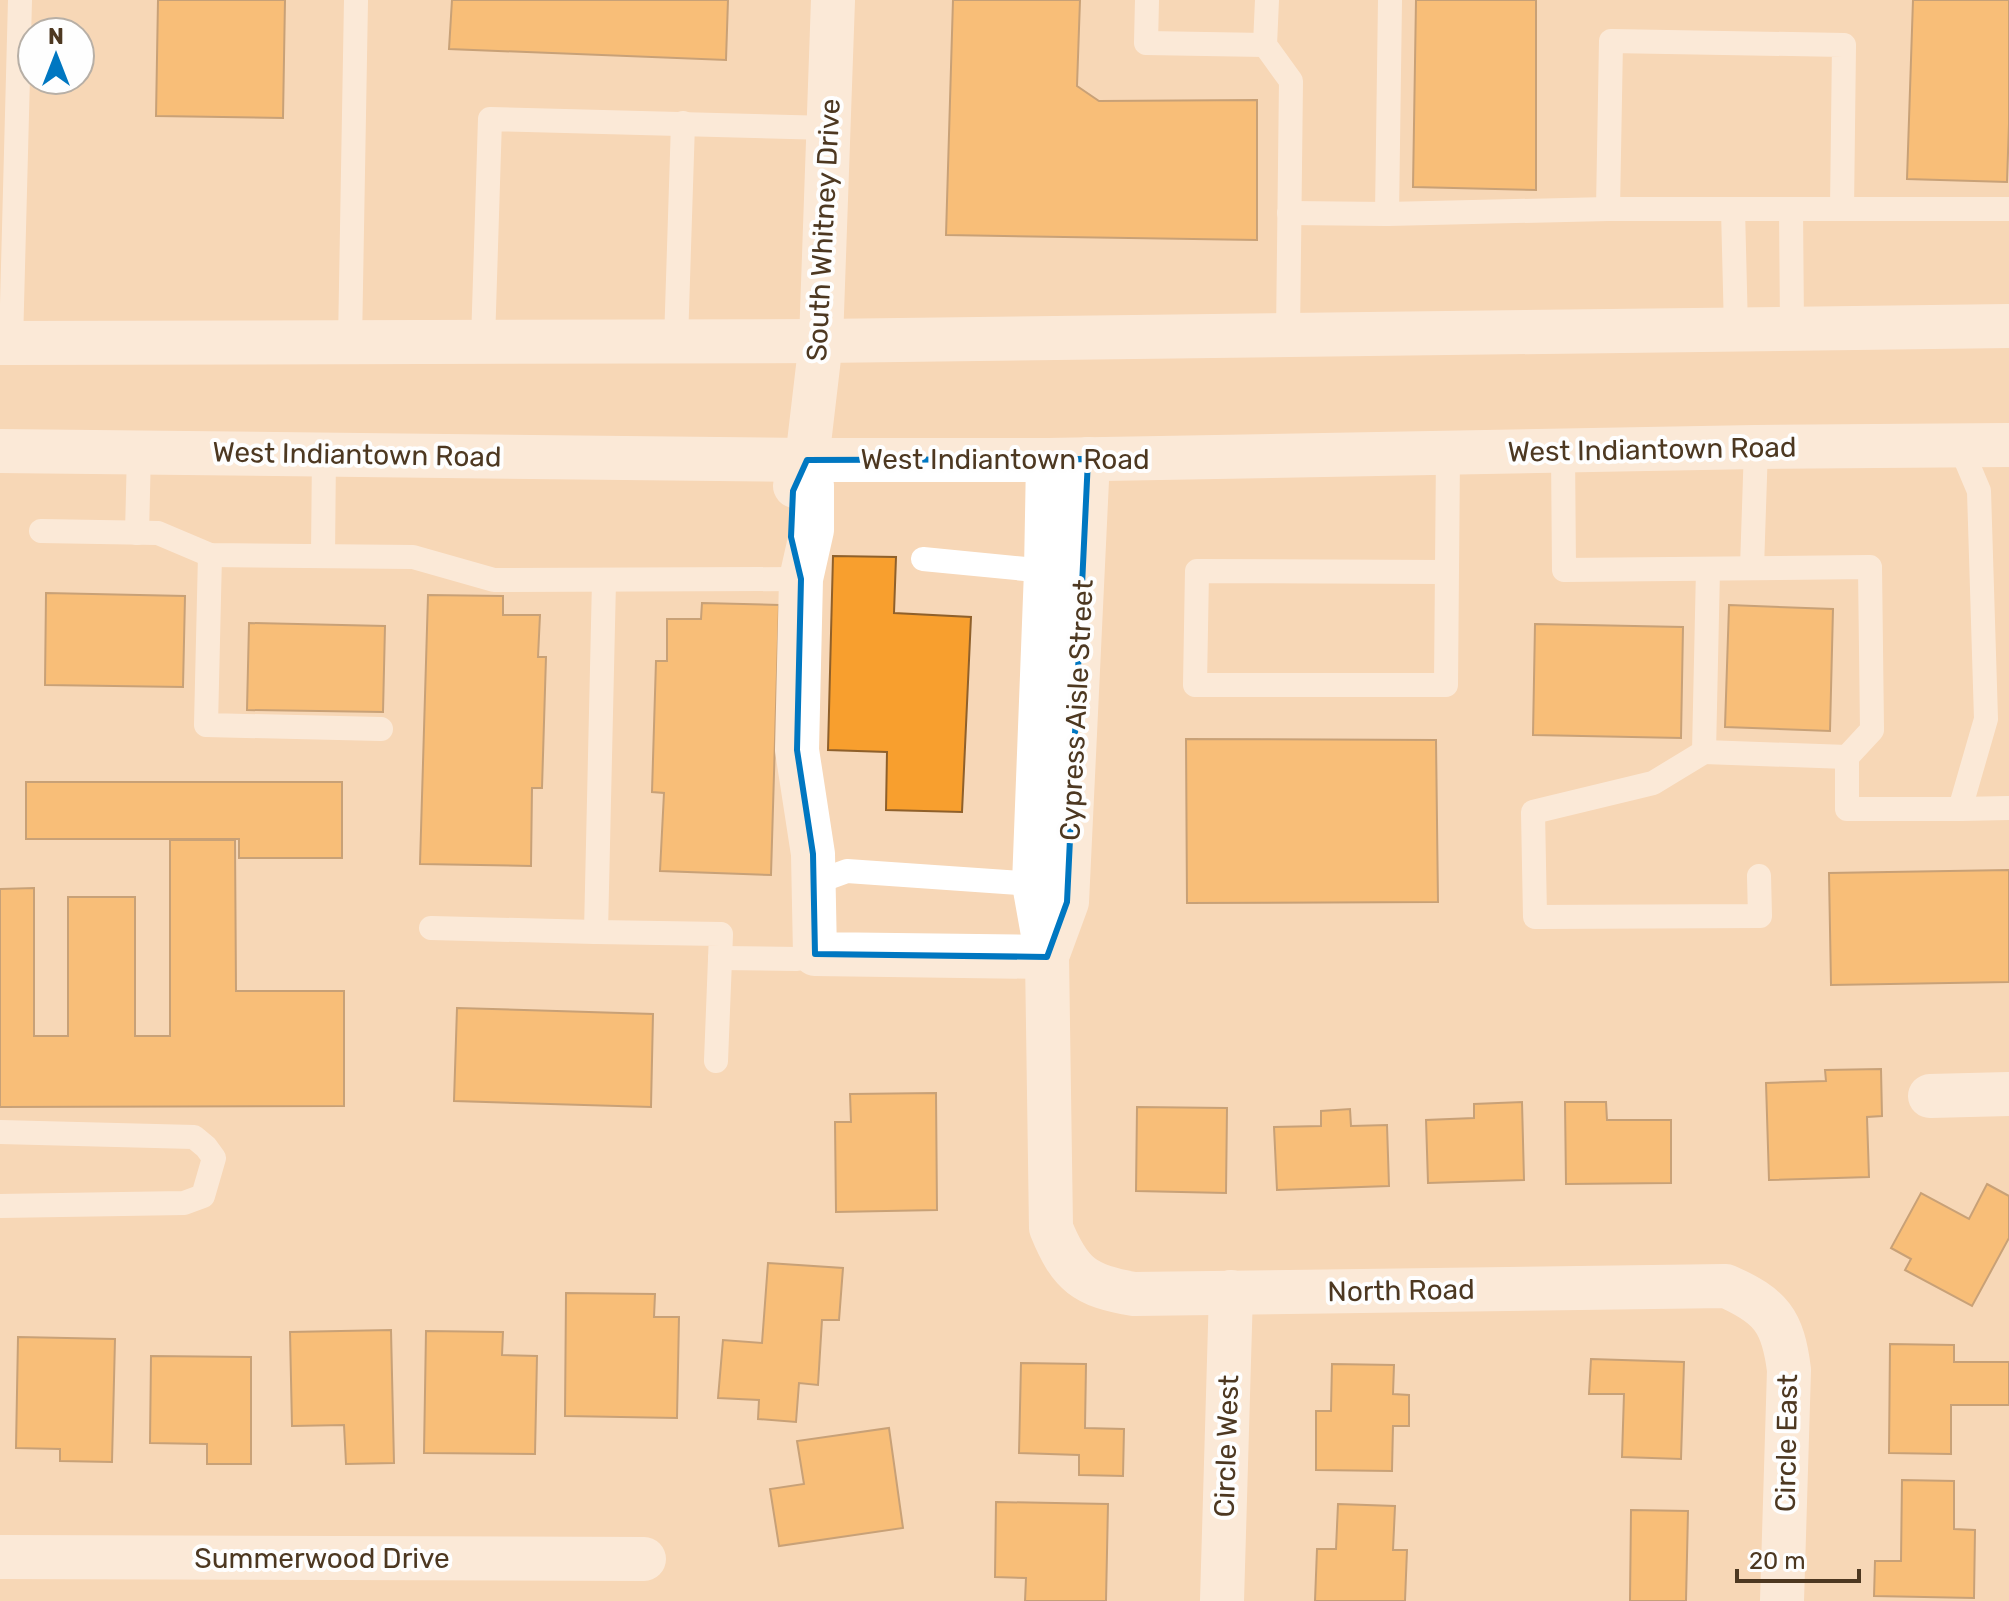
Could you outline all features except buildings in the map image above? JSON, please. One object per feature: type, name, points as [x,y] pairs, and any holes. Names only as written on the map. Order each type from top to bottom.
[{"type":"street","name":"South Whitney Drive","points":[[815,954],[813,854],[797,750],[801,579],[812,530],[812,486],[807,460],[821,341],[833,0]]},
{"type":"street","points":[[5,343],[821,341],[2009,326]]},
{"type":"street","name":"West Indiantown Road","points":[[0,451],[1068,460],[2009,445]]},
{"type":"street","name":"Cypress Aisle Street","points":[[1062,1255],[1051,1228],[1047,957],[1034,884],[1046,571],[1068,460]]},
{"type":"street","name":"Cypress Aisle Street","points":[[1047,957],[1067,902],[1068,460]]},
{"type":"street","points":[[815,954],[1047,957]]},
{"type":"street","points":[[1930,1096],[2009,1094]]},
{"type":"street","name":"North Road","points":[[1062,1255],[1080,1276],[1105,1289],[1134,1294],[1726,1286],[1752,1297]]},
{"type":"street","name":"Circle West","points":[[1222,1601],[1231,1292]]},
{"type":"street","name":"Circle East","points":[[1752,1297],[1772,1316],[1779,1329],[1785,1341],[1789,1370],[1782,1601]]},
{"type":"street","name":"Summerwood Drive","points":[[0,1557],[644,1559]]},
{"type":"lane","points":[[5,343],[20,0]]},
{"type":"lane","points":[[350,343],[356,0]]},
{"type":"lane","points":[[1147,0],[1146,43],[1265,45]]},
{"type":"lane","points":[[1267,0],[1265,45],[1291,81],[1288,335]]},
{"type":"lane","points":[[1387,214],[1390,0]]},
{"type":"lane","points":[[1608,209],[1611,41],[1844,45],[1842,209]]},
{"type":"lane","points":[[483,342],[490,119],[829,128]]},
{"type":"lane","points":[[676,342],[683,123]]},
{"type":"lane","points":[[1733,209],[1736,330]]},
{"type":"lane","points":[[1791,209],[1792,328]]},
{"type":"lane","points":[[1289,213],[2009,209]]},
{"type":"lane","points":[[1960,446],[1979,491],[1997,718],[1960,809]]},
{"type":"lane","points":[[1752,568],[1756,447]]},
{"type":"lane","points":[[1563,451],[1564,570],[1870,567],[1872,730],[1847,757],[1847,809],[2009,808]]},
{"type":"lane","points":[[137,533],[139,452]]},
{"type":"lane","points":[[323,556],[324,453]]},
{"type":"lane","points":[[1446,572],[1197,571],[1195,685],[1446,685],[1448,453]]},
{"type":"lane","points":[[41,531],[158,533],[210,555],[413,557],[494,580],[801,579]]},
{"type":"lane","points":[[210,555],[206,725],[381,729]]},
{"type":"lane","points":[[923,559],[1046,571]]},
{"type":"lane","points":[[1704,752],[1708,569]]},
{"type":"lane","points":[[596,932],[604,581]]},
{"type":"lane","points":[[1759,876],[1760,916],[1535,917],[1533,812],[1653,783],[1704,752],[1847,757]]},
{"type":"lane","points":[[814,883],[847,871],[1034,884]]},
{"type":"lane","points":[[431,928],[721,934],[716,1061]]},
{"type":"lane","points":[[720,958],[797,959],[815,954]]},
{"type":"lane","points":[[0,1132],[194,1137],[214,1158],[203,1196],[184,1203],[0,1206]]},
{"type":"highlighted area","points":[[1088,459],[1067,902],[1047,957],[815,954],[813,854],[797,750],[801,579],[791,537],[793,491],[807,460]]}]
